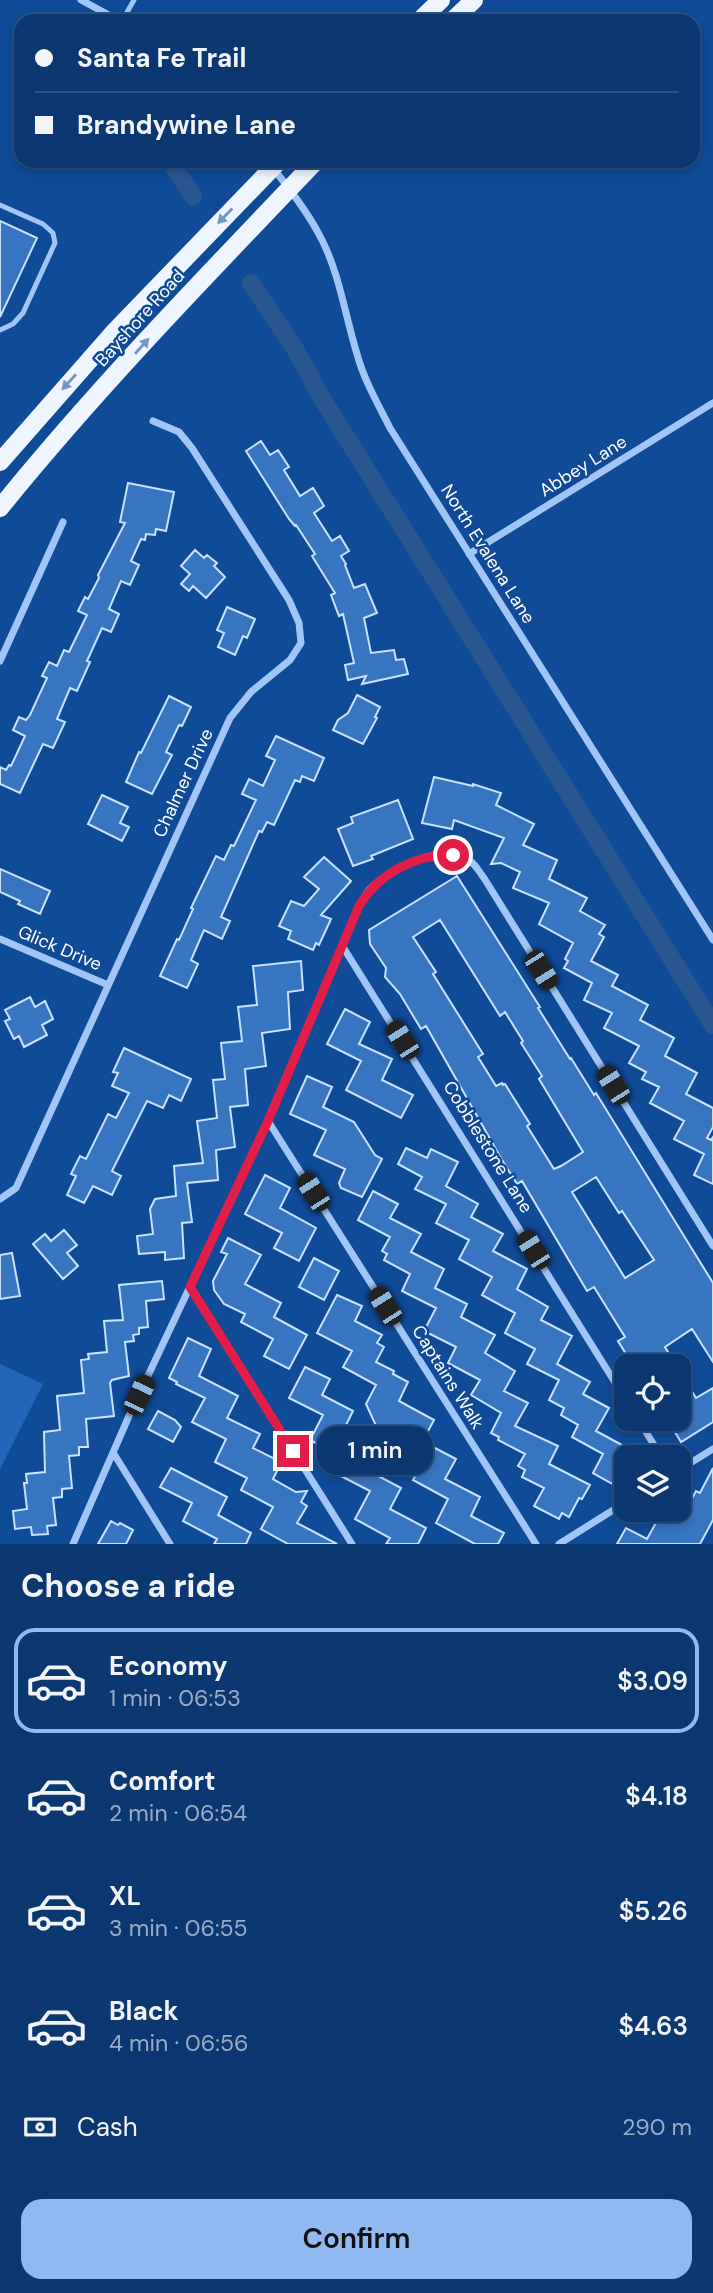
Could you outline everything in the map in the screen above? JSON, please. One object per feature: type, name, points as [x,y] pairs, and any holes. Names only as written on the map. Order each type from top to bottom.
[{"type":"main road","points":[[426,14],[441,0]]},
{"type":"main road","points":[[459,14],[474,0]]},
{"type":"main road","name":"Bayshore Road","points":[[0,463],[115,331],[269,168]]},
{"type":"main road","name":"Bayshore Road","points":[[0,508],[41,458],[194,289],[309,168]]},
{"type":"street","points":[[81,0],[108,14]]},
{"type":"street","name":"North Evalena Lane","points":[[277,168],[322,241],[337,278],[366,380],[390,428],[713,940]]},
{"type":"street","name":"Abbey Lane","points":[[469,554],[713,403]]},
{"type":"street","name":"Chalmer Drive","points":[[0,1199],[16,1188],[230,719],[251,692],[290,660],[300,643],[299,623],[289,600],[192,447],[179,432],[153,421]]},
{"type":"street","points":[[0,661],[63,522]]},
{"type":"street","points":[[73,1544],[129,1416],[268,1121],[359,906],[369,889],[384,877],[416,860],[435,855],[453,855],[471,862],[484,878],[713,1245]]},
{"type":"street","name":"Glick Drive","points":[[0,939],[108,985]]},
{"type":"street","name":"Cobblestone Lane","points":[[343,947],[614,1382]]},
{"type":"street","name":"Captains Walk","points":[[268,1121],[536,1544]]},
{"type":"street","points":[[190,1287],[352,1544]]},
{"type":"street","points":[[691,1463],[713,1449]]},
{"type":"street","points":[[114,1454],[170,1544]]},
{"type":"street","points":[[559,1544],[614,1510]]},
{"type":"lane","points":[[0,205],[43,223],[53,233],[55,243],[23,313],[13,324],[0,330]]},
{"type":"shaded area","points":[[0,1364],[43,1384],[0,1469]]},
{"type":"building","points":[[0,221],[37,238],[0,317]]},
{"type":"building","points":[[261,441],[270,455],[278,450],[289,467],[284,470],[300,496],[313,488],[324,506],[314,513],[332,541],[340,536],[349,551],[341,556],[354,588],[365,584],[377,613],[364,618],[371,653],[394,650],[396,660],[404,659],[408,674],[362,684],[366,676],[348,680],[345,665],[354,663],[343,614],[339,616],[331,595],[335,593],[312,556],[315,554],[289,519],[246,451]]},
{"type":"building","points":[[128,483],[174,492],[166,531],[156,529],[155,535],[146,534],[145,540],[141,539],[131,561],[139,565],[130,585],[121,581],[109,609],[119,614],[111,632],[102,628],[77,691],[70,688],[57,719],[65,722],[53,748],[43,744],[20,793],[0,784],[0,767],[6,770],[11,766],[25,736],[13,730],[19,717],[26,720],[30,715],[47,678],[42,676],[49,662],[57,666],[64,650],[69,652],[87,615],[78,611],[85,597],[88,599],[125,523],[120,522]]},
{"type":"building","points":[[195,550],[204,558],[207,555],[217,563],[214,566],[225,577],[206,598],[193,586],[189,591],[181,584],[190,574],[181,566]]},
{"type":"building","points":[[227,607],[255,619],[247,638],[243,636],[235,655],[218,647],[224,633],[217,630]]},
{"type":"building","points":[[357,695],[380,707],[363,744],[333,730],[338,720],[348,713]]},
{"type":"building","points":[[169,696],[191,707],[166,752],[172,755],[152,794],[126,782]]},
{"type":"building","points":[[276,736],[324,758],[314,781],[302,776],[300,782],[295,780],[274,825],[267,822],[262,832],[259,831],[221,917],[230,921],[222,939],[204,930],[191,960],[198,964],[187,988],[160,976],[216,856],[224,860],[231,845],[234,846],[256,800],[242,794],[249,779],[263,786],[275,760],[266,756]]},
{"type":"building","points":[[434,777],[473,784],[501,793],[496,805],[534,824],[523,845],[557,860],[549,879],[587,898],[580,911],[605,925],[599,934],[604,937],[591,961],[618,975],[612,986],[648,1005],[640,1020],[674,1038],[665,1056],[697,1073],[686,1094],[713,1108],[713,1127],[707,1138],[711,1140],[713,1137],[713,1184],[694,1175],[704,1154],[674,1139],[684,1121],[650,1103],[659,1087],[642,1079],[646,1072],[629,1063],[639,1046],[604,1028],[612,1013],[584,1000],[592,983],[564,968],[568,961],[565,959],[573,943],[539,924],[549,903],[513,888],[520,872],[501,863],[491,864],[504,838],[454,820],[452,829],[422,823]]},
{"type":"building","points":[[102,795],[128,807],[120,823],[129,827],[122,841],[88,824]]},
{"type":"building","points":[[398,800],[413,839],[353,866],[338,829],[353,823],[351,817]]},
{"type":"building","points":[[324,857],[351,881],[321,915],[331,919],[319,945],[316,943],[313,950],[288,939],[291,931],[279,926],[291,901],[304,906],[319,889],[304,877]]},
{"type":"building","points":[[0,869],[50,891],[40,914],[0,892]]},
{"type":"building","points":[[457,876],[570,1059],[594,1095],[596,1093],[713,1283],[713,1362],[692,1329],[665,1347],[669,1354],[626,1354],[618,1341],[625,1337],[594,1287],[587,1291],[522,1181],[517,1184],[426,1026],[421,1029],[400,994],[385,977],[386,968],[370,944],[369,930]],"holes":[[[440,920],[500,1016],[505,1012],[523,1041],[521,1043],[542,1076],[539,1079],[583,1152],[554,1169],[505,1084],[496,1086],[478,1057],[483,1054],[413,937]],[[596,1177],[619,1213],[622,1211],[654,1260],[625,1278],[572,1192]]]},
{"type":"building","points":[[301,961],[303,990],[288,992],[290,1029],[262,1033],[266,1066],[245,1069],[248,1105],[230,1107],[235,1147],[216,1150],[218,1180],[187,1183],[192,1222],[182,1223],[184,1258],[165,1260],[165,1252],[139,1254],[137,1236],[153,1234],[150,1209],[155,1199],[176,1196],[174,1166],[203,1163],[197,1121],[217,1118],[213,1080],[225,1079],[221,1043],[242,1041],[238,1007],[257,1005],[253,966]]},
{"type":"building","points":[[30,997],[35,1007],[45,1001],[53,1019],[42,1025],[47,1035],[24,1047],[19,1036],[14,1039],[5,1021],[10,1019],[5,1010]]},
{"type":"building","points":[[345,1009],[370,1022],[359,1044],[392,1059],[382,1080],[413,1095],[401,1118],[346,1090],[361,1061],[327,1044]]},
{"type":"building","points":[[124,1048],[191,1079],[181,1101],[169,1095],[163,1108],[147,1101],[112,1171],[121,1176],[112,1195],[93,1186],[84,1203],[67,1195],[76,1176],[71,1174],[80,1156],[86,1159],[108,1114],[116,1118],[129,1093],[112,1086],[118,1073],[113,1072]]},
{"type":"building","points":[[307,1076],[332,1087],[323,1107],[354,1122],[375,1155],[382,1159],[362,1197],[341,1188],[339,1183],[345,1169],[314,1155],[326,1130],[290,1114]]},
{"type":"building","points":[[406,1148],[427,1158],[431,1149],[458,1162],[446,1186],[478,1204],[471,1217],[503,1234],[493,1251],[527,1269],[517,1289],[548,1307],[541,1320],[572,1336],[557,1364],[590,1382],[583,1394],[609,1408],[596,1431],[622,1445],[614,1445],[614,1485],[593,1473],[603,1454],[572,1437],[578,1425],[561,1415],[564,1408],[549,1400],[559,1380],[527,1364],[535,1349],[505,1333],[515,1313],[482,1295],[492,1277],[459,1259],[469,1240],[436,1223],[446,1204],[415,1189],[422,1177],[398,1164]]},
{"type":"building","points":[[265,1175],[290,1188],[280,1208],[316,1228],[299,1261],[274,1248],[282,1233],[245,1214]]},
{"type":"building","points":[[373,1191],[398,1204],[390,1218],[421,1234],[411,1252],[444,1269],[435,1288],[467,1304],[461,1317],[495,1335],[485,1353],[515,1371],[504,1391],[528,1403],[515,1426],[558,1446],[549,1464],[590,1485],[569,1517],[562,1513],[559,1519],[534,1506],[544,1488],[522,1477],[525,1470],[518,1466],[525,1454],[498,1440],[499,1437],[491,1433],[501,1413],[471,1395],[480,1380],[448,1363],[456,1347],[424,1331],[436,1308],[402,1291],[410,1274],[384,1260],[387,1254],[382,1251],[390,1237],[358,1220]]},
{"type":"building","points":[[64,1230],[77,1245],[67,1253],[78,1266],[63,1279],[33,1244],[45,1234],[51,1241]]},
{"type":"building","points":[[228,1238],[261,1255],[245,1284],[281,1303],[274,1317],[307,1335],[289,1369],[264,1356],[273,1339],[241,1322],[245,1314],[224,1304],[214,1290],[213,1281],[227,1254],[221,1252]]},
{"type":"building","points":[[12,1253],[20,1296],[0,1299],[0,1255]]},
{"type":"building","points":[[314,1258],[339,1271],[324,1300],[299,1287]]},
{"type":"building","points":[[162,1281],[164,1299],[146,1301],[148,1327],[139,1328],[139,1334],[133,1335],[134,1341],[125,1342],[129,1376],[112,1380],[110,1383],[114,1416],[86,1419],[88,1447],[79,1447],[79,1455],[69,1456],[72,1488],[62,1489],[62,1497],[53,1498],[56,1525],[47,1526],[48,1534],[32,1535],[31,1527],[15,1529],[13,1511],[27,1509],[24,1483],[27,1483],[26,1474],[45,1472],[44,1432],[60,1430],[57,1396],[84,1393],[81,1360],[89,1359],[88,1354],[107,1352],[104,1321],[123,1320],[119,1285]]},
{"type":"building","points":[[337,1295],[362,1306],[355,1321],[382,1335],[377,1343],[384,1347],[376,1362],[408,1382],[399,1401],[434,1420],[417,1452],[386,1435],[383,1441],[366,1404],[376,1385],[343,1367],[352,1351],[317,1333]]},
{"type":"building","points":[[188,1338],[211,1349],[199,1376],[238,1396],[227,1418],[260,1434],[253,1448],[277,1460],[274,1467],[278,1469],[273,1479],[296,1492],[307,1491],[301,1502],[307,1506],[297,1523],[337,1544],[288,1544],[261,1529],[273,1507],[241,1490],[247,1478],[215,1462],[226,1439],[192,1422],[205,1398],[169,1378]]},
{"type":"building","points":[[305,1367],[330,1379],[322,1395],[353,1411],[344,1429],[379,1448],[367,1470],[401,1488],[390,1509],[426,1528],[418,1544],[386,1544],[390,1538],[355,1519],[370,1491],[333,1472],[341,1456],[310,1440],[323,1415],[289,1398]]},
{"type":"building","points":[[713,1388],[713,1422],[681,1442],[674,1431],[691,1431],[691,1390],[696,1398]]},
{"type":"building","points":[[158,1411],[175,1420],[181,1427],[173,1442],[148,1429]]},
{"type":"building","points":[[431,1446],[456,1459],[445,1479],[480,1497],[471,1516],[504,1533],[498,1544],[475,1544],[436,1523],[448,1499],[413,1480]]},
{"type":"building","points":[[171,1468],[227,1497],[218,1515],[251,1533],[246,1544],[214,1544],[217,1539],[183,1521],[192,1503],[160,1487]]},
{"type":"building","points":[[713,1468],[713,1520],[700,1544],[617,1544],[626,1528],[647,1539],[656,1522],[691,1522],[691,1500],[696,1491],[700,1493]]},
{"type":"building","points":[[111,1521],[133,1530],[126,1544],[98,1544]]},
{"type":"waterway","points":[[175,168],[193,196]]},
{"type":"waterway","points":[[251,283],[295,349],[323,400],[713,1025]]},
{"type":"route","points":[[293,1451],[190,1287],[268,1121],[359,906],[369,889],[384,877],[416,860],[435,855],[453,855]]}]
